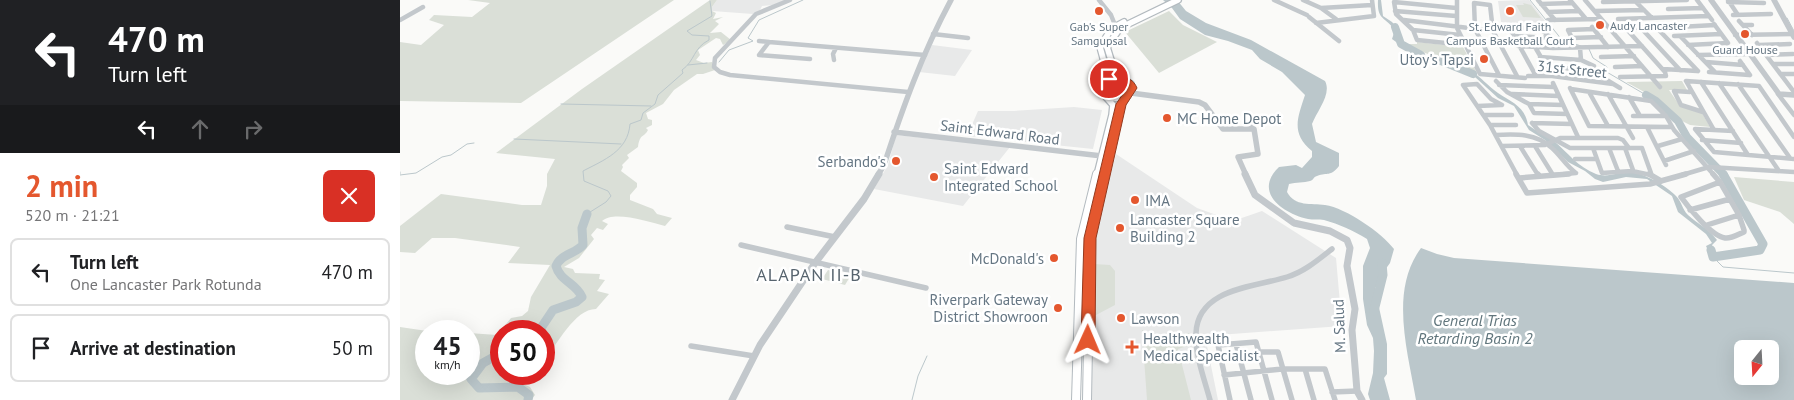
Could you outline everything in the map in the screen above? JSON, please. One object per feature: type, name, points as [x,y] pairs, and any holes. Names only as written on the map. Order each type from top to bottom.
[{"type":"main road","points":[[1087,400],[1090,238],[1121,104],[1129,94],[1132,86],[1115,73],[1107,47],[1116,30],[1174,0]]},
{"type":"main road","points":[[1129,94],[1115,99],[1100,92],[1106,69],[1100,47],[1115,25],[1178,0]]},
{"type":"main road","points":[[1101,83],[1109,79],[1124,80]]},
{"type":"main road","points":[[1076,400],[1081,239],[1113,105],[1106,96]]},
{"type":"street","points":[[790,0],[754,15],[715,58],[714,67],[716,70],[730,75],[908,92]]},
{"type":"street","points":[[732,400],[748,355],[864,199],[884,165],[908,92],[933,34],[951,0]]},
{"type":"street","points":[[1099,0],[1111,15],[1115,25]]},
{"type":"street","points":[[1274,0],[1308,16],[1337,40],[1328,40]]},
{"type":"street","points":[[1303,0],[1321,8],[1336,19]]},
{"type":"street","points":[[1456,0],[1456,25],[1465,45]]},
{"type":"street","points":[[1585,0],[1660,87]]},
{"type":"street","points":[[1620,77],[1666,76],[1663,69],[1603,2],[1687,0]]},
{"type":"street","points":[[1688,45],[1728,43],[1697,0]]},
{"type":"street","points":[[1712,0],[1794,115]]},
{"type":"street","points":[[1736,35],[1794,35],[1774,0]]},
{"type":"street","points":[[1540,2],[1571,1],[1586,19]]},
{"type":"street","points":[[1659,1],[1676,17]]},
{"type":"street","points":[[1728,1],[1763,2],[1771,14],[1736,15],[1728,1]]},
{"type":"street","points":[[1316,23],[1336,19],[1374,16],[1372,2],[1321,8]]},
{"type":"street","points":[[1456,8],[1394,2],[1396,14],[1414,30],[1417,40],[1465,45]]},
{"type":"street","points":[[1499,75],[1475,28],[1474,2],[1490,5],[1493,31],[1517,76]]},
{"type":"street","points":[[1540,2],[1555,20]]},
{"type":"street","points":[[1636,2],[1652,18]]},
{"type":"street","points":[[400,20],[423,8]]},
{"type":"street","points":[[1668,9],[1703,8]]},
{"type":"street","points":[[1594,11],[1644,10]]},
{"type":"street","points":[[1395,11],[1456,16]]},
{"type":"street","points":[[1548,12],[1579,11]]},
{"type":"street","points":[[1622,23],[1652,18],[1676,17],[1712,21]]},
{"type":"street","points":[[1548,20],[1601,19]]},
{"type":"street","points":[[1403,20],[1493,31]]},
{"type":"street","points":[[1693,36],[1681,27],[1712,21]]},
{"type":"street","points":[[1739,21],[1752,35]]},
{"type":"street","points":[[1622,23],[1641,28],[1668,26]]},
{"type":"street","points":[[1744,25],[1752,25]]},
{"type":"street","points":[[1513,36],[1551,38],[1541,29],[1509,27],[1513,36],[1518,46],[1536,76]]},
{"type":"street","points":[[1601,38],[1572,38],[1568,30],[1593,28],[1601,38],[1608,47]]},
{"type":"street","points":[[1641,28],[1680,70]]},
{"type":"street","points":[[1656,28],[1698,71],[1663,69]]},
{"type":"street","points":[[1414,30],[1460,35]]},
{"type":"street","points":[[933,34],[968,38]]},
{"type":"street","points":[[1674,36],[1721,34]]},
{"type":"street","points":[[1763,35],[1774,45]]},
{"type":"street","points":[[1680,36],[1712,72],[1750,76],[1741,63],[1705,62]]},
{"type":"street","points":[[759,41],[925,55]]},
{"type":"street","points":[[769,42],[759,55],[810,59]]},
{"type":"street","points":[[1790,44],[1758,44],[1794,94]]},
{"type":"street","name":"31st Street","points":[[1465,45],[1480,74],[1527,77],[1552,76],[1613,84]]},
{"type":"street","points":[[1518,46],[1588,48],[1642,46]]},
{"type":"street","points":[[1535,47],[1552,76]]},
{"type":"street","points":[[834,60],[833,54],[836,48]]},
{"type":"street","points":[[1581,48],[1581,60]]},
{"type":"street","points":[[1698,55],[1752,54]]},
{"type":"street","points":[[1766,55],[1793,54]]},
{"type":"street","points":[[1601,57],[1634,56]]},
{"type":"street","points":[[1540,57],[1581,60],[1594,66],[1592,71]]},
{"type":"street","points":[[1774,64],[1794,64]]},
{"type":"street","points":[[1546,66],[1592,71],[1620,88]]},
{"type":"street","points":[[1615,67],[1642,66]]},
{"type":"street","points":[[1781,74],[1794,74]]},
{"type":"street","points":[[1714,130],[1685,82],[1759,86],[1794,137]]},
{"type":"street","points":[[1701,82],[1748,155]]},
{"type":"street","points":[[1563,105],[1529,104],[1510,94],[1498,83],[1554,85],[1578,138]]},
{"type":"street","points":[[1719,83],[1779,171]]},
{"type":"street","points":[[1478,106],[1502,105],[1491,99],[1477,84],[1463,85],[1496,135],[1527,193],[1650,184],[1710,167],[1720,166],[1794,172]]},
{"type":"street","points":[[1738,84],[1792,159]]},
{"type":"street","points":[[1788,84],[1794,84]]},
{"type":"street","points":[[1671,127],[1589,126],[1570,88],[1650,100],[1666,116],[1671,127],[1710,167],[1721,182],[1739,215],[1744,230],[1742,233],[1724,238],[1690,210],[1681,197],[1682,195],[1721,182]]},
{"type":"street","points":[[1690,92],[1674,91],[1681,105],[1703,112]]},
{"type":"street","points":[[1589,92],[1608,126]]},
{"type":"street","points":[[1129,94],[1199,102],[1205,105],[1223,129],[1251,128],[1255,122],[1264,122]]},
{"type":"street","points":[[1510,94],[1558,96]]},
{"type":"street","points":[[1608,94],[1633,138]]},
{"type":"street","points":[[1778,94],[1794,94]]},
{"type":"street","points":[[1629,97],[1640,116]]},
{"type":"street","points":[[1529,104],[1534,113],[1568,114]]},
{"type":"street","points":[[1484,115],[1512,115]]},
{"type":"street","points":[[1633,116],[1666,116]]},
{"type":"street","points":[[1520,178],[1576,173],[1565,165],[1553,150],[1551,142],[1532,123],[1572,124]]},
{"type":"street","points":[[1490,125],[1516,124]]},
{"type":"street","points":[[1647,127],[1665,163],[1694,152]]},
{"type":"street","name":"M. Salud","points":[[1251,128],[1254,129],[1258,154],[1238,157],[1255,195],[1294,223],[1337,233],[1350,244],[1347,266],[1355,309],[1352,330],[1357,390],[1362,400]]},
{"type":"street","points":[[1733,131],[1696,128],[1702,140],[1714,152],[1792,159]]},
{"type":"street","name":"Saint Edward Road","points":[[894,132],[1102,156]]},
{"type":"street","points":[[1496,135],[1526,134],[1570,148],[1642,148],[1651,173],[1660,181]]},
{"type":"street","points":[[1502,146],[1535,146],[1578,138],[1621,138],[1627,148],[1633,170]]},
{"type":"street","points":[[1658,146],[1682,139]]},
{"type":"street","points":[[1702,140],[1741,143]]},
{"type":"street","points":[[1520,146],[1539,176]]},
{"type":"street","points":[[1535,146],[1553,175]]},
{"type":"street","points":[[1593,148],[1602,173],[1633,170],[1651,173]]},
{"type":"street","points":[[1610,148],[1618,171]]},
{"type":"street","points":[[1575,158],[1596,159]]},
{"type":"street","points":[[1690,210],[1730,199]]},
{"type":"street","points":[[1707,225],[1739,215]]},
{"type":"street","points":[[787,227],[836,237]]},
{"type":"street","points":[[741,245],[926,288]]},
{"type":"street","points":[[1210,400],[1197,330],[1200,318],[1208,306],[1225,292],[1276,280],[1310,267],[1332,249]]},
{"type":"street","points":[[1230,400],[1218,345],[1256,342],[1272,400]]},
{"type":"street","points":[[1236,344],[1251,400]]},
{"type":"street","points":[[691,346],[748,355]]},
{"type":"street","points":[[1258,352],[1278,352],[1292,400]]},
{"type":"street","points":[[1224,375],[1282,369],[1324,370],[1335,400]]},
{"type":"street","points":[[1305,369],[1314,400]]},
{"type":"street","points":[[1332,392],[1357,390]]},
{"type":"shaded area","points":[[468,0],[674,0],[521,103],[400,101],[400,42],[421,45],[444,25],[429,20],[434,15],[472,17],[490,3]]},
{"type":"shaded area","points":[[710,0],[717,0],[712,7],[712,11],[716,13],[713,19],[723,17],[715,21],[719,24],[710,33],[721,32],[731,40],[723,45],[720,39],[716,38],[698,50],[700,55],[696,60],[704,63],[712,62],[715,70],[697,74],[674,90],[663,104],[646,113],[648,119],[652,120],[652,125],[646,128],[648,130],[641,138],[638,147],[627,155],[629,158],[622,165],[621,171],[637,183],[637,187],[630,195],[630,200],[653,209],[657,214],[672,218],[665,226],[623,217],[607,218],[602,221],[608,224],[603,230],[597,228],[591,235],[594,239],[579,258],[564,267],[573,269],[575,273],[600,274],[599,279],[605,280],[597,291],[609,294],[596,309],[588,311],[574,321],[555,345],[555,320],[509,320],[522,316],[528,311],[531,297],[550,265],[508,263],[520,247],[455,238],[432,238],[415,253],[400,252],[400,226],[441,194],[522,205],[541,205],[547,186],[547,174],[555,159],[496,153],[582,89]]},
{"type":"shaded area","points":[[717,0],[786,0],[773,5],[762,6],[760,10],[753,14],[712,11],[712,7]]},
{"type":"shaded area","points":[[1529,0],[1549,26],[1501,22],[1498,1]]},
{"type":"shaded area","points":[[1523,3],[1531,5],[1541,18],[1523,17],[1516,5],[1524,5]]},
{"type":"shaded area","points":[[1169,11],[1183,25],[1217,42],[1159,73],[1125,32]]},
{"type":"shaded area","points":[[1417,42],[1463,47],[1477,73],[1424,53],[1407,44],[1417,44]]},
{"type":"shaded area","points":[[932,45],[972,50],[955,76],[919,72]]},
{"type":"shaded area","points":[[1116,80],[1128,86],[1126,93],[1115,95],[1104,91],[1105,83]]},
{"type":"shaded area","points":[[1682,81],[1687,90],[1669,90],[1680,106],[1702,113],[1710,127],[1690,125],[1678,119],[1657,99],[1626,82]]},
{"type":"shaded area","points":[[1074,107],[1102,110],[1093,149],[967,136],[978,111]]},
{"type":"shaded area","name":"Saint Edward Integrated School","points":[[896,135],[1010,147],[963,206],[874,189],[888,165]]},
{"type":"shaded area","points":[[1116,154],[1197,208],[1233,221],[1262,211],[1336,258],[1342,326],[1205,336],[1218,400],[1090,400],[1093,237]]},
{"type":"shaded area","points":[[1734,177],[1794,182],[1794,224],[1780,212],[1744,200]]},
{"type":"shaded area","points":[[1094,264],[1110,265],[1115,271],[1115,305],[1096,315],[1093,313]]},
{"type":"shaded area","points":[[828,270],[851,275],[845,285],[822,279]]},
{"type":"shaded area","points":[[400,327],[415,329],[415,385],[480,385],[480,334],[490,334],[490,385],[526,385],[530,387],[535,395],[531,400],[400,400]]},
{"type":"shaded area","points":[[1142,330],[1165,338],[1189,333],[1190,345],[1178,349],[1191,400],[1147,400]]},
{"type":"water","points":[[1163,0],[1177,0],[1186,11],[1206,23],[1251,40],[1325,81],[1327,91],[1312,124],[1316,142],[1339,153],[1339,166],[1331,173],[1316,176],[1311,181],[1289,184],[1287,192],[1290,197],[1299,202],[1334,207],[1353,216],[1381,236],[1394,249],[1390,263],[1375,289],[1387,344],[1387,374],[1384,378],[1390,400],[1370,400],[1368,394],[1373,373],[1374,351],[1373,338],[1367,325],[1363,299],[1363,266],[1370,248],[1367,239],[1324,220],[1308,219],[1289,212],[1274,200],[1270,193],[1269,185],[1272,176],[1279,167],[1296,165],[1302,168],[1312,157],[1312,151],[1305,144],[1298,131],[1298,118],[1305,95],[1282,72],[1260,59],[1252,50],[1205,35],[1180,19]]},
{"type":"water","points":[[1378,0],[1381,0],[1383,16],[1400,31],[1398,39],[1404,45],[1422,55],[1463,67],[1475,73],[1494,90],[1521,109],[1528,125],[1554,141],[1584,168],[1600,175],[1626,172],[1636,173],[1648,177],[1667,188],[1678,198],[1688,215],[1717,240],[1712,245],[1717,261],[1712,259],[1706,246],[1712,243],[1706,234],[1678,212],[1672,196],[1647,179],[1626,177],[1603,182],[1568,162],[1545,140],[1529,130],[1514,106],[1498,98],[1475,77],[1454,66],[1410,52],[1392,39],[1395,30],[1380,15]]},
{"type":"water","name":"General Trias Retarding Basin 2","points":[[1421,248],[1454,258],[1794,283],[1794,400],[1416,400],[1404,322],[1403,302],[1411,265]]},
{"type":"waterway","points":[[719,62],[729,50],[753,41],[748,38],[759,20],[803,0]]},
{"type":"waterway","points":[[1530,0],[1562,40],[1581,46]]},
{"type":"waterway","points":[[587,214],[606,202],[611,196],[608,191],[584,181],[583,171],[614,154],[620,148],[625,141],[630,124],[641,120],[643,113],[655,104],[658,95],[683,73],[682,70],[700,47],[709,40],[709,36],[692,35],[687,31],[712,16],[710,1]]},
{"type":"waterway","points":[[1787,18],[1794,31]]},
{"type":"waterway","points":[[1395,27],[1401,44],[1421,55]]},
{"type":"waterway","points":[[1589,49],[1593,58],[1607,67],[1605,71],[1646,95]]},
{"type":"waterway","points":[[1436,59],[1473,74]]},
{"type":"waterway","points":[[688,65],[707,63]]},
{"type":"waterway","points":[[1646,95],[1656,101],[1678,121],[1687,137],[1724,175]]},
{"type":"waterway","points":[[561,104],[651,106]]},
{"type":"waterway","points":[[514,139],[621,144]]},
{"type":"waterway","points":[[400,175],[416,173],[442,157],[451,155],[467,144],[474,143]]},
{"type":"waterway","points":[[1711,250],[1713,257],[1760,250],[1763,244],[1723,174]]},
{"type":"waterway","points":[[546,320],[553,310],[576,302],[582,297],[576,288],[561,275],[556,266],[561,259],[583,245],[582,228],[587,214]]},
{"type":"waterway","points":[[1717,261],[1723,267],[1794,273]]},
{"type":"waterway","points":[[1374,311],[1383,275],[1382,263]]},
{"type":"waterway","points":[[912,400],[918,376],[927,356]]},
{"type":"waterway","points":[[490,359],[483,363],[471,379],[479,388],[518,387],[529,395],[528,400]]},
{"type":"place","name":"Gab's Super Samgupsal","points":[[1099,11]]},
{"type":"place","name":"St. Edward Faith Campus Basketball Court","points":[[1510,11]]},
{"type":"place","name":"Audy Lancaster","points":[[1600,25]]},
{"type":"place","name":"Guard House","points":[[1745,34]]},
{"type":"place","name":"Utoy's Tapsi","points":[[1484,59]]},
{"type":"place","name":"MC Home Depot","points":[[1167,118]]},
{"type":"place","name":"Serbando's","points":[[896,161]]},
{"type":"place","name":"Saint Edward Integrated School","points":[[934,177]]},
{"type":"place","name":"IMA","points":[[1135,200]]},
{"type":"place","name":"Lancaster Square Building 2","points":[[1120,228]]},
{"type":"place","name":"McDonald's","points":[[1054,258]]},
{"type":"place","name":"Riverpark Gateway District Showroon","points":[[1058,308]]},
{"type":"place","name":"Lawson","points":[[1121,318]]},
{"type":"place","name":"Healthwealth Medical Specialist","points":[[1132,347]]},
{"type":"district","name":"ALAPAN II-B","points":[[809,274]]},
{"type":"route","points":[[1088,340],[1090,238],[1121,104],[1131,93],[1132,88],[1128,81],[1119,78],[1109,79]]}]
